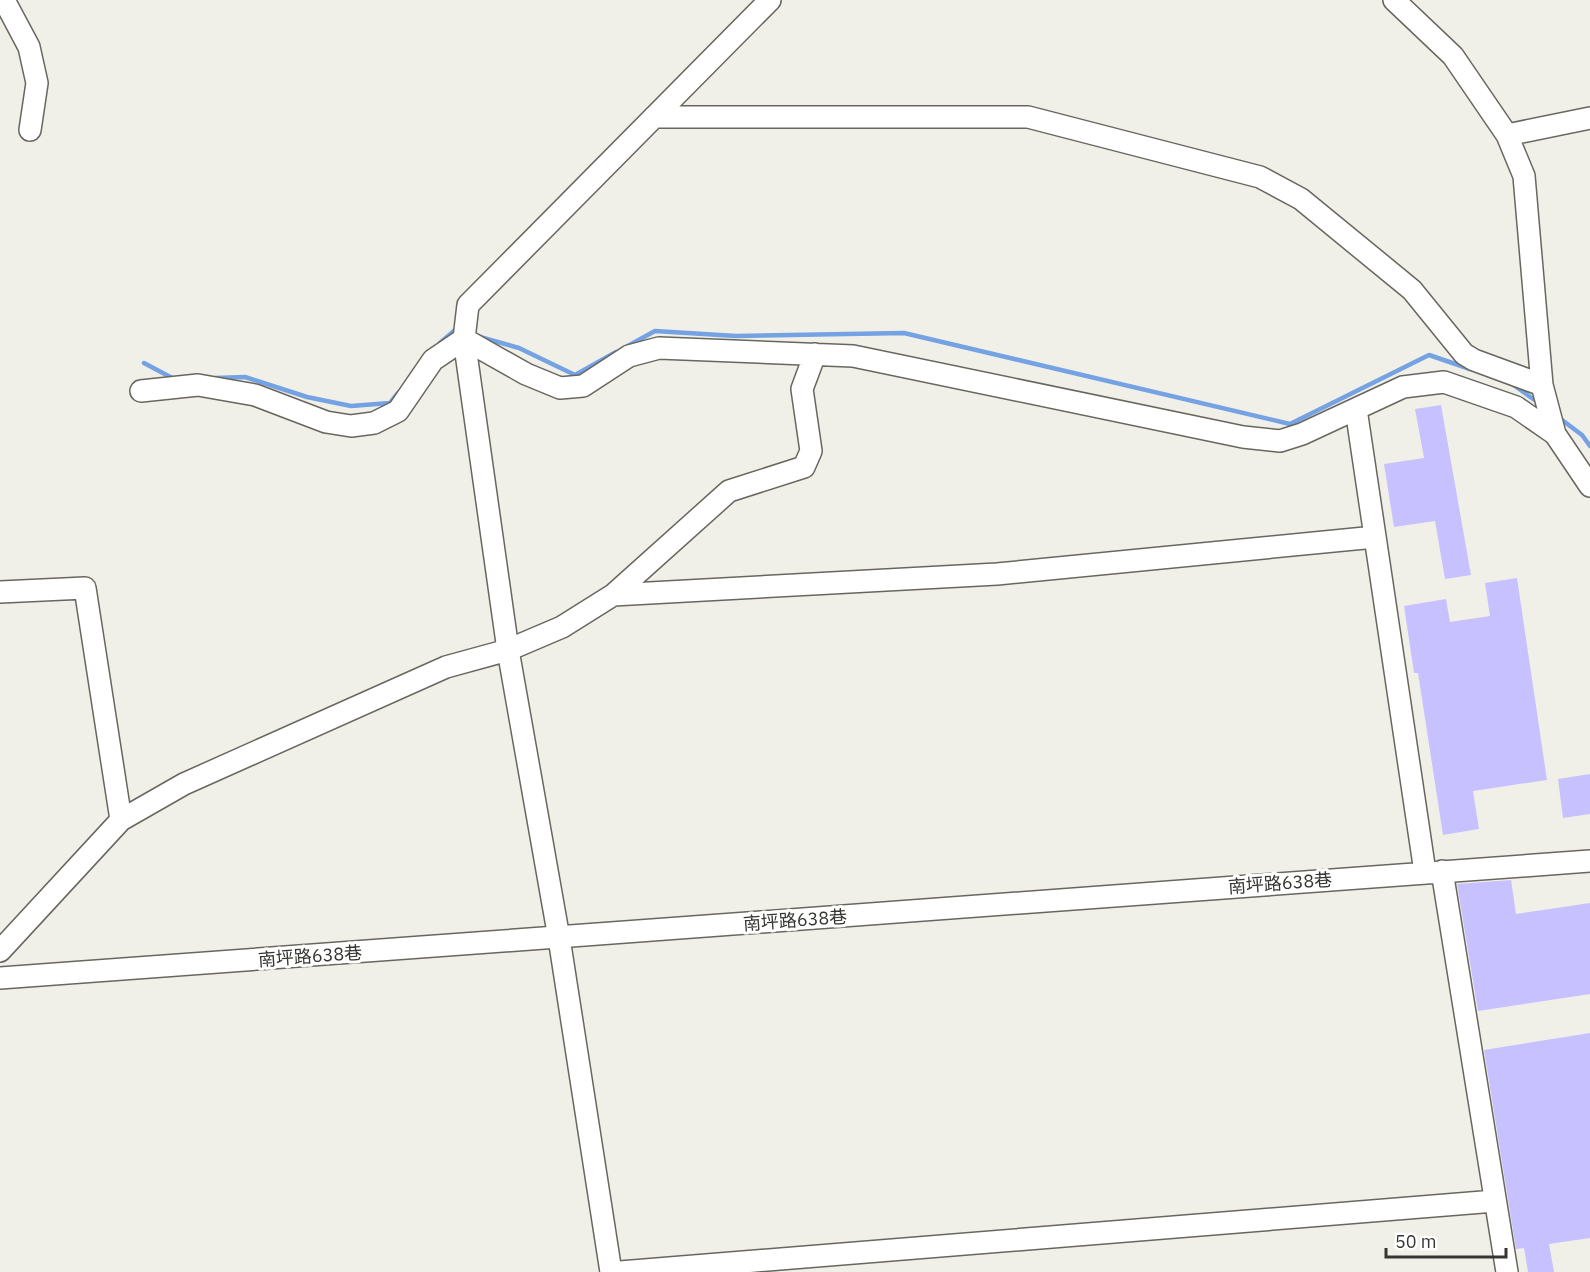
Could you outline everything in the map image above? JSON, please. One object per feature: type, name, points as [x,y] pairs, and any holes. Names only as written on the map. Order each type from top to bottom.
[{"type":"street","points":[[3,0],[28,47],[37,83],[30,130]]},
{"type":"street","points":[[611,1272],[560,938],[508,650],[465,339],[468,305],[770,0]]},
{"type":"street","points":[[1394,0],[1453,56],[1508,135],[1524,176],[1542,385],[1555,434],[1590,486]]},
{"type":"street","points":[[654,117],[1028,117],[1260,177],[1301,199],[1412,290],[1464,354],[1474,360],[1542,385]]},
{"type":"street","points":[[1508,135],[1590,118]]},
{"type":"street","points":[[465,339],[526,374],[560,388],[583,386],[628,356],[659,348],[853,356],[1243,437],[1280,441],[1302,434],[1403,387],[1443,382],[1516,407],[1555,434]]},
{"type":"street","points":[[141,391],[198,385],[255,395],[326,422],[351,426],[374,423],[398,411],[433,360],[465,339]]},
{"type":"street","points":[[0,951],[121,820],[184,784],[446,668],[508,650],[562,627],[613,595],[729,491],[804,467],[812,451],[802,389],[815,354]]},
{"type":"street","points":[[1356,409],[1434,872],[1507,1272]]},
{"type":"street","points":[[613,595],[997,574],[1376,537]]},
{"type":"street","points":[[0,592],[85,588],[121,820]]},
{"type":"street","name":"南坪路638巷","points":[[0,978],[1590,861]]},
{"type":"street","points":[[620,1272],[1495,1201]]},
{"type":"building","points":[[1441,405],[1471,575],[1445,579],[1435,521],[1394,527],[1384,464],[1424,458],[1415,409]]},
{"type":"building","points":[[1517,578],[1547,780],[1473,791],[1479,829],[1443,835],[1418,673],[1414,673],[1404,606],[1446,599],[1450,622],[1490,616],[1485,583]]},
{"type":"building","points":[[1590,774],[1590,814],[1563,818],[1558,779]]},
{"type":"building","points":[[1511,880],[1516,914],[1590,903],[1590,994],[1478,1011],[1457,884]]},
{"type":"building","points":[[1590,1033],[1590,1238],[1549,1244],[1554,1272],[1528,1272],[1524,1248],[1516,1249],[1484,1050]]},
{"type":"waterway","points":[[440,343],[455,330],[460,331]]},
{"type":"waterway","points":[[624,348],[655,331],[736,336],[904,333],[1290,424],[1429,355],[1470,369]]},
{"type":"waterway","points":[[480,337],[519,348],[575,375],[616,352]]},
{"type":"waterway","points":[[144,363],[176,380]]},
{"type":"waterway","points":[[215,378],[245,377],[307,397],[351,406],[390,403],[398,393]]},
{"type":"waterway","points":[[1512,384],[1539,403]]},
{"type":"waterway","points":[[1558,417],[1582,435],[1590,446]]}]
